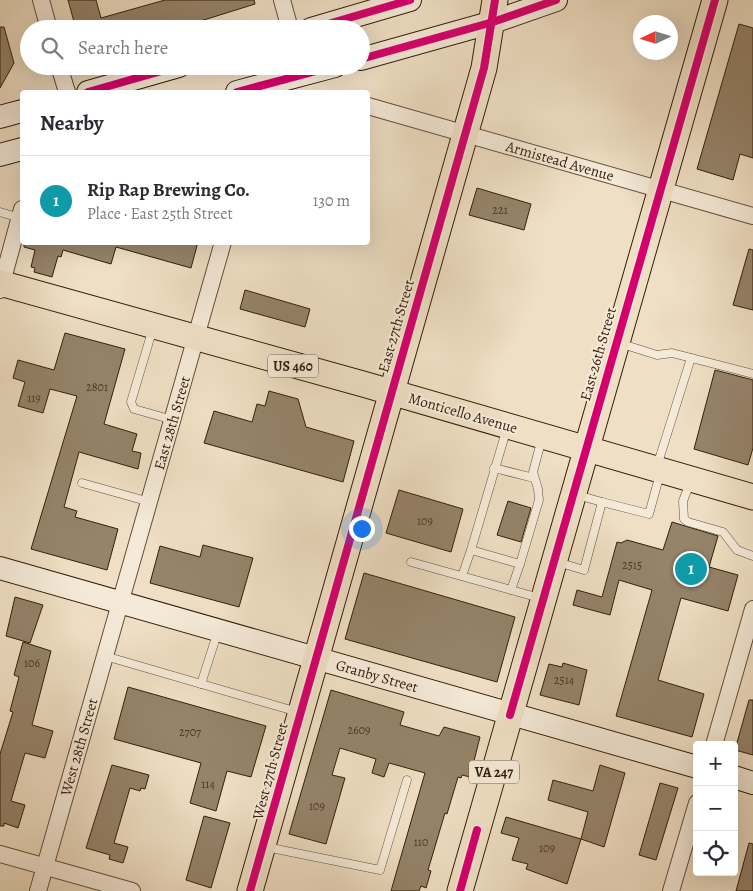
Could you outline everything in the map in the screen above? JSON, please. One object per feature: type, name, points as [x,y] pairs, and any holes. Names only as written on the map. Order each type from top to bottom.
[{"type":"main road","name":"East 26th Street","points":[[510,715],[714,0]]},
{"type":"main road","name":"East 27th Street","points":[[316,658],[466,134],[484,68],[494,11]]},
{"type":"main road","name":"Monticello Avenue","points":[[1,285],[392,392],[753,497]]},
{"type":"main road","name":"West 27th Street","points":[[250,891],[316,658]]},
{"type":"main road","name":"VA 247","points":[[460,891],[510,715]]},
{"type":"street","points":[[41,0],[47,20]]},
{"type":"street","points":[[282,0],[288,20]]},
{"type":"street","points":[[342,20],[410,0]]},
{"type":"street","points":[[370,56],[494,11],[556,0]]},
{"type":"street","points":[[62,75],[66,90]]},
{"type":"street","points":[[95,90],[148,75]]},
{"type":"street","points":[[243,90],[290,75]]},
{"type":"street","name":"Armistead Avenue","points":[[370,107],[753,216]]},
{"type":"street","points":[[0,117],[20,112]]},
{"type":"street","points":[[0,155],[20,150]]},
{"type":"street","points":[[1,285],[20,218]]},
{"type":"street","name":"East 28th Street","points":[[120,603],[222,245]]},
{"type":"street","name":"Granby Street","points":[[0,568],[693,766]]},
{"type":"street","name":"West 28th Street","points":[[38,891],[120,603]]},
{"type":"street","points":[[715,741],[753,609]]},
{"type":"street","points":[[738,778],[753,783]]},
{"type":"street","points":[[671,891],[693,817]]},
{"type":"street","points":[[0,854],[132,891]]},
{"type":"lane","points":[[0,212],[20,214]]},
{"type":"lane","points":[[153,327],[131,402],[134,409],[173,420]]},
{"type":"lane","points":[[616,342],[657,354],[672,354],[753,374]]},
{"type":"lane","points":[[574,494],[649,514],[659,469],[691,358]]},
{"type":"lane","points":[[462,576],[508,427]]},
{"type":"lane","points":[[511,590],[539,500],[533,472],[542,436]]},
{"type":"lane","points":[[494,468],[534,478]]},
{"type":"lane","points":[[692,478],[683,501],[684,519],[688,522],[723,532],[737,550],[753,556]]},
{"type":"lane","points":[[82,483],[150,502]]},
{"type":"lane","points":[[555,562],[584,570],[602,502]]},
{"type":"lane","points":[[471,550],[520,564]]},
{"type":"lane","points":[[411,562],[544,600]]},
{"type":"lane","points":[[201,684],[218,630]]},
{"type":"lane","points":[[105,656],[300,713]]},
{"type":"lane","points":[[264,847],[380,870],[406,780]]},
{"type":"building","points":[[68,0],[96,0],[101,18],[165,0],[254,0],[255,4],[204,20],[74,20]]},
{"type":"building","points":[[739,24],[753,28],[753,158],[740,154],[733,180],[697,169]]},
{"type":"building","points":[[0,27],[4,27],[14,63],[0,88]]},
{"type":"building","points":[[477,188],[531,204],[524,230],[469,215]]},
{"type":"building","points":[[24,245],[197,245],[191,268],[116,247],[111,264],[63,250],[61,257],[58,256],[52,277],[34,272],[35,268],[31,267],[35,250],[24,247]]},
{"type":"building","points":[[749,249],[753,250],[753,310],[733,305]]},
{"type":"building","points":[[245,290],[310,309],[305,327],[240,309]]},
{"type":"building","points":[[65,333],[125,349],[104,424],[137,434],[132,451],[141,453],[138,469],[79,452],[64,507],[77,511],[75,517],[118,529],[107,570],[31,549],[77,396],[50,389],[43,413],[18,406],[25,382],[13,378],[18,360],[54,370]]},
{"type":"building","points":[[715,370],[753,380],[753,448],[748,465],[694,449]]},
{"type":"building","points":[[269,391],[298,399],[306,427],[354,441],[343,482],[204,443],[214,411],[252,422],[257,404],[265,406]]},
{"type":"building","points":[[399,490],[463,509],[451,552],[386,533]]},
{"type":"building","points":[[508,501],[531,508],[521,542],[497,535]]},
{"type":"building","points":[[672,522],[718,536],[709,567],[738,575],[728,611],[681,598],[658,680],[704,694],[692,737],[616,716],[652,590],[619,580],[610,615],[573,605],[577,590],[602,597],[617,542],[621,543],[627,540],[663,550]]},
{"type":"building","points":[[203,545],[253,558],[239,607],[150,583],[160,546],[200,557]]},
{"type":"building","points":[[364,573],[515,617],[497,682],[345,639]]},
{"type":"building","points":[[15,597],[43,605],[30,643],[6,636]]},
{"type":"building","points":[[23,642],[51,651],[32,725],[53,731],[45,758],[25,753],[11,801],[25,805],[18,828],[4,823],[4,826],[0,826],[0,754],[13,712],[10,711],[19,677],[14,675]]},
{"type":"building","points":[[563,663],[587,670],[579,705],[540,695],[549,664],[562,667]]},
{"type":"building","points":[[128,687],[266,726],[251,777],[227,771],[216,811],[190,803],[201,763],[114,739]]},
{"type":"building","points":[[331,690],[404,712],[400,725],[439,736],[444,727],[480,737],[470,777],[462,775],[461,778],[458,777],[447,814],[445,813],[428,870],[431,871],[426,888],[421,886],[419,891],[391,891],[425,773],[389,763],[384,777],[372,773],[376,759],[340,748],[332,775],[345,778],[326,844],[289,834]]},
{"type":"building","points":[[749,700],[753,700],[753,755],[738,751],[738,741]]},
{"type":"building","points":[[112,765],[149,775],[145,789],[141,788],[140,791],[130,788],[114,843],[128,847],[123,863],[109,859],[110,855],[86,848]]},
{"type":"building","points":[[600,765],[625,773],[604,847],[581,839],[588,812],[548,800],[553,780],[593,791]]},
{"type":"building","points":[[660,783],[678,788],[656,860],[639,855]]},
{"type":"building","points":[[204,816],[230,823],[211,888],[186,880]]},
{"type":"building","points":[[506,817],[581,839],[567,884],[526,869],[528,864],[512,860],[519,838],[501,833]]},
{"type":"building","points":[[749,843],[753,844],[753,891],[736,891]]},
{"type":"cycle path","points":[[342,20],[410,0]]},
{"type":"cycle path","points":[[250,891],[484,68],[495,0]]},
{"type":"cycle path","points":[[370,56],[493,22],[556,0]]},
{"type":"cycle path","points":[[510,715],[715,0]]},
{"type":"cycle path","points":[[95,90],[148,75]]},
{"type":"cycle path","points":[[245,90],[301,75]]},
{"type":"cycle path","points":[[460,891],[477,830]]},
{"type":"place","name":"Rip Rap Brewing Co.","points":[[691,569]]}]
